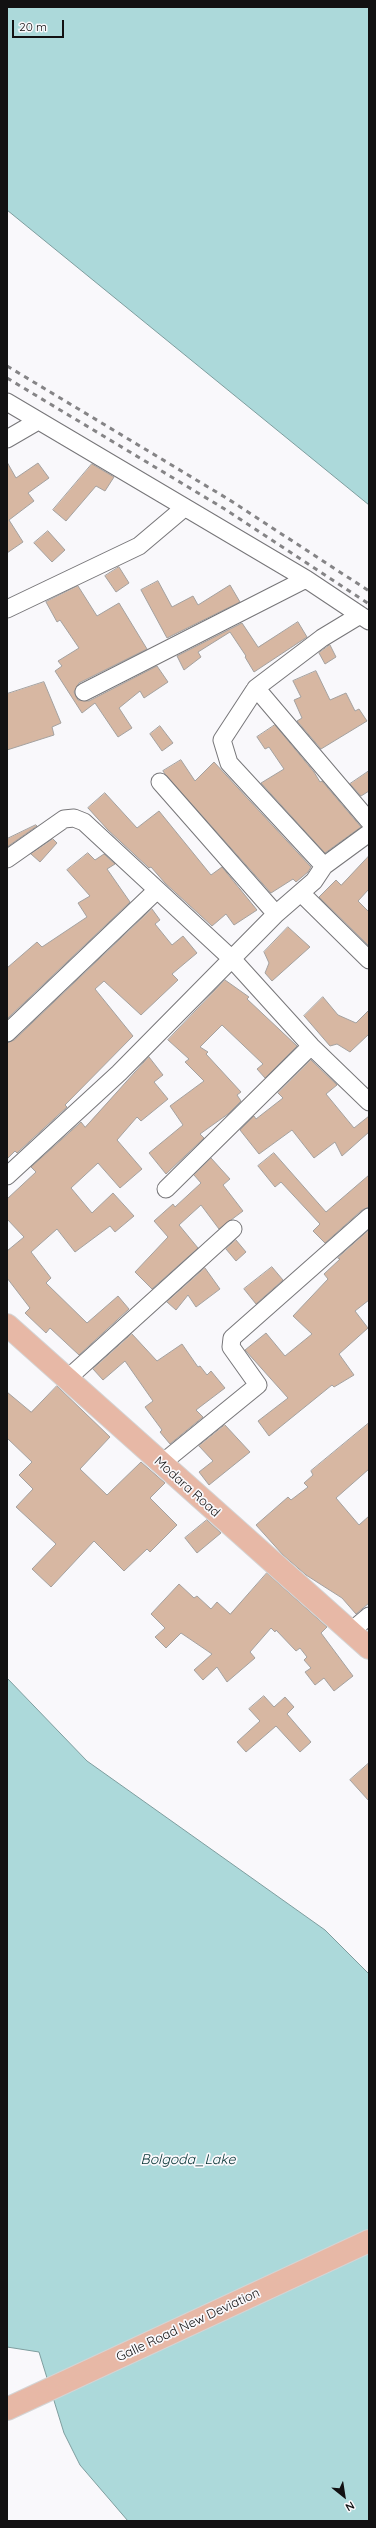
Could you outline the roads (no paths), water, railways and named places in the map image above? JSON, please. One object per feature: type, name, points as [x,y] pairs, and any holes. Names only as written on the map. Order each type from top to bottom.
[{"type":"main road","name":"Modara Road","points":[[7,1325],[369,1648]]},
{"type":"main road","name":"Galle Road New Deviation","points":[[7,2409],[369,2241]]},
{"type":"street","points":[[7,402],[306,579],[365,618]]},
{"type":"street","points":[[7,438],[38,421]]},
{"type":"street","points":[[7,609],[139,546],[184,508]]},
{"type":"street","points":[[84,692],[306,579]]},
{"type":"street","points":[[324,866],[229,763],[222,740],[256,688],[322,638],[365,618]]},
{"type":"street","points":[[256,688],[369,821]]},
{"type":"street","points":[[160,782],[276,914]]},
{"type":"street","points":[[7,859],[64,819],[74,818],[84,822],[233,960],[311,1046],[369,1102]]},
{"type":"street","points":[[7,1176],[119,1073],[233,960],[276,914],[314,881],[324,866],[369,833]]},
{"type":"street","points":[[7,1033],[157,890]]},
{"type":"street","points":[[301,893],[369,960]]},
{"type":"street","points":[[166,1189],[311,1046]]},
{"type":"street","points":[[162,1464],[258,1385],[231,1347],[232,1338],[369,1218]]},
{"type":"street","points":[[67,1380],[233,1229]]},
{"type":"street","points":[[350,1632],[369,1616]]},
{"type":"water","points":[[7,7],[369,7],[369,505],[7,210]]},
{"type":"water","name":"Bolgoda_Lake","points":[[7,1678],[87,1761],[325,1930],[369,1974],[369,2521],[128,2521],[80,2465],[64,2433],[39,2352],[7,2347]]},
{"type":"railway","points":[[7,366],[228,499],[369,591]]},
{"type":"railway","points":[[7,378],[223,508],[369,604]]}]
